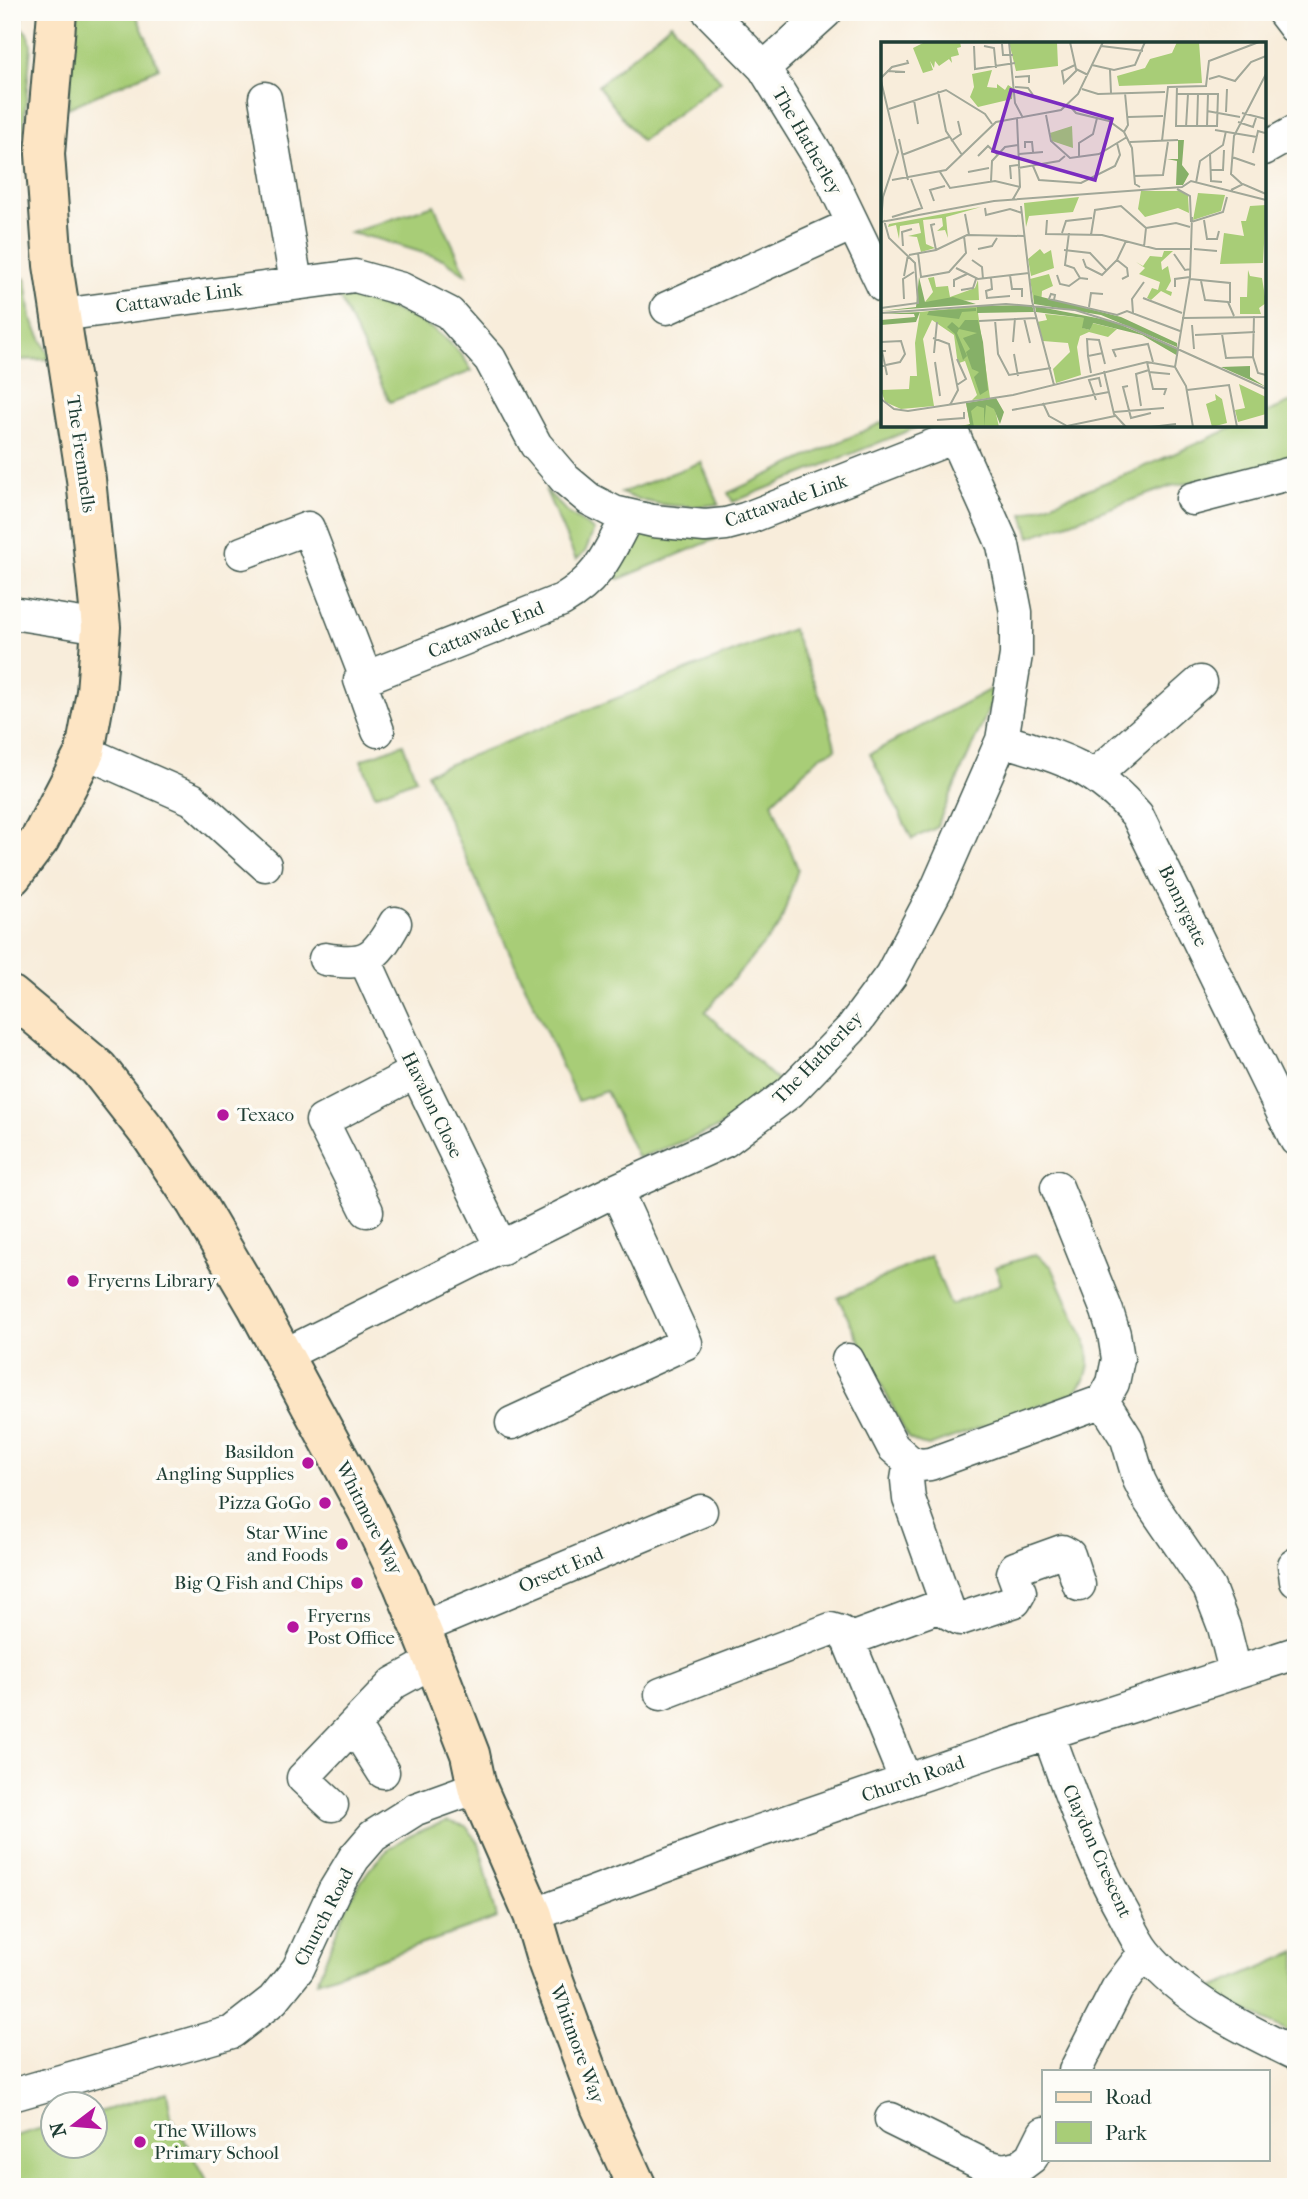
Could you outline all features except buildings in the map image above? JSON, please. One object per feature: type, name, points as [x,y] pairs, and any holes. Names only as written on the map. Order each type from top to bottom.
[{"type":"street","name":"The Fremnells","points":[[12,876],[40,839],[85,752],[96,692],[101,627],[86,479],[53,265],[45,154],[57,12]]},
{"type":"street","name":"The Hatherley","points":[[709,12],[764,68],[828,172],[881,282]]},
{"type":"street","points":[[764,68],[826,12]]},
{"type":"street","points":[[1283,12],[1296,29]]},
{"type":"street","points":[[265,98],[296,283]]},
{"type":"street","points":[[1266,148],[1296,131]]},
{"type":"street","points":[[667,308],[853,224]]},
{"type":"street","name":"Cattawade Link","points":[[61,314],[355,276],[401,289],[449,313],[490,359],[536,445],[565,479],[589,499],[628,516],[653,521],[705,526],[746,519],[952,431]]},
{"type":"street","name":"The Hatherley","points":[[284,1355],[616,1190],[725,1141],[790,1092],[851,1030],[891,975],[915,932],[1002,740],[1016,655],[1016,612],[1003,545],[952,431]]},
{"type":"street","points":[[1192,499],[1296,472]]},
{"type":"street","name":"Cattawade End","points":[[366,678],[562,600],[582,588],[603,562],[628,516]]},
{"type":"street","points":[[242,553],[308,528],[366,678],[360,680],[379,731]]},
{"type":"street","points":[[12,613],[101,627]]},
{"type":"street","points":[[1095,775],[1200,682]]},
{"type":"street","name":"Bonnygate","points":[[1002,740],[1074,763],[1118,792],[1137,815],[1296,1140]]},
{"type":"street","points":[[85,752],[192,799],[265,865]]},
{"type":"street","points":[[325,959],[348,963],[365,960],[384,944],[395,923]]},
{"type":"street","name":"Havalon Close","points":[[365,960],[502,1249]]},
{"type":"street","name":"Whitmore Way","points":[[12,996],[98,1068],[152,1136],[196,1203],[284,1355],[367,1510],[428,1644],[470,1754],[477,1787],[533,1915],[545,1956],[600,2106],[637,2187]]},
{"type":"street","points":[[367,1211],[321,1121],[416,1072]]},
{"type":"street","points":[[848,1360],[893,1447],[910,1462],[930,1464],[1103,1401],[1113,1383],[1118,1359],[1114,1334],[1057,1186]]},
{"type":"street","points":[[512,1423],[686,1343],[616,1190]]},
{"type":"street","points":[[1103,1401],[1127,1439],[1139,1480],[1149,1500],[1209,1588],[1224,1627],[1235,1671]]},
{"type":"street","points":[[910,1462],[907,1480],[909,1499],[950,1614],[960,1619],[1015,1601],[1020,1592],[1013,1573],[1015,1568],[1062,1551],[1069,1555],[1079,1585]]},
{"type":"street","name":"Orsett End","points":[[332,1805],[303,1778],[428,1644],[701,1511]]},
{"type":"street","points":[[1296,1564],[1296,1581]]},
{"type":"street","points":[[848,1640],[946,1604]]},
{"type":"street","points":[[661,1695],[831,1629],[841,1632],[848,1640],[906,1781]]},
{"type":"street","name":"Church Road","points":[[533,1915],[748,1835],[1048,1733],[1296,1653]]},
{"type":"street","points":[[354,1726],[383,1772]]},
{"type":"street","name":"Claydon Crescent","points":[[1048,1733],[1093,1851],[1112,1893],[1145,1952],[1175,1981],[1211,2008],[1296,2054]]},
{"type":"street","name":"Church Road","points":[[12,2095],[232,2032],[273,2000],[298,1969],[334,1891],[354,1858],[373,1836],[416,1809],[477,1787]]},
{"type":"street","points":[[1076,2070],[1117,1989],[1145,1952]]},
{"type":"street","points":[[891,2119],[986,2166],[1004,2170],[1020,2166],[1032,2157],[1042,2137]]},
{"type":"green space","points":[[12,12],[23,12],[20,26],[29,35],[31,46],[23,134],[15,133],[12,122]]},
{"type":"green space","points":[[78,12],[135,12],[159,68],[68,108]]},
{"type":"green space","points":[[671,23],[721,81],[641,141],[598,86]]},
{"type":"green space","points":[[434,205],[467,275],[443,259],[350,233]]},
{"type":"green space","points":[[26,278],[31,318],[51,359],[12,360],[12,283]]},
{"type":"green space","points":[[338,295],[396,311],[431,328],[461,354],[472,371],[390,402]]},
{"type":"green space","points":[[1296,400],[1296,462],[1171,486],[1030,537],[1023,514],[1130,473],[1234,427],[1266,427],[1266,413]]},
{"type":"green space","points":[[881,423],[881,427],[915,427],[733,502],[728,493]]},
{"type":"green space","points":[[701,462],[719,504],[670,505],[621,493]]},
{"type":"green space","points":[[545,489],[568,513],[594,530],[585,552],[576,560]]},
{"type":"green space","points":[[634,525],[716,539],[619,579],[611,573]]},
{"type":"green space","points":[[792,629],[824,706],[836,749],[820,756],[772,802],[798,869],[780,925],[705,1012],[780,1083],[718,1128],[638,1158],[606,1091],[578,1101],[427,773]]},
{"type":"green space","points":[[1000,684],[936,828],[912,839],[870,754]]},
{"type":"green space","points":[[403,744],[416,779],[375,795],[361,760]]},
{"type":"green space","points":[[1036,1254],[1052,1267],[1088,1348],[1089,1365],[1085,1380],[1074,1393],[929,1446],[908,1438],[838,1298],[930,1256],[951,1305],[1001,1284],[996,1267]]},
{"type":"green space","points":[[447,1821],[466,1826],[480,1846],[497,1918],[317,1981],[339,1924],[368,1871],[397,1843]]},
{"type":"green space","points":[[1296,1952],[1296,2035],[1206,1991]]},
{"type":"green space","name":"The Willows Primary School","points":[[167,2092],[171,2116],[211,2187],[12,2187],[12,2137],[38,2129],[38,2160],[108,2160],[108,2109]]},
{"type":"place","name":"Texaco","points":[[223,1115]]},
{"type":"place","name":"Fryerns Library","points":[[73,1281]]},
{"type":"place","name":"Basildon Angling Supplies","points":[[308,1463]]},
{"type":"place","name":"Pizza GoGo","points":[[325,1503]]},
{"type":"place","name":"Star Wine and Foods","points":[[342,1544]]},
{"type":"place","name":"Big Q Fish and Chips","points":[[357,1583]]},
{"type":"place","name":"Fryerns Post Office","points":[[293,1627]]},
{"type":"place","name":"The Willows Primary School","points":[[140,2142]]}]
